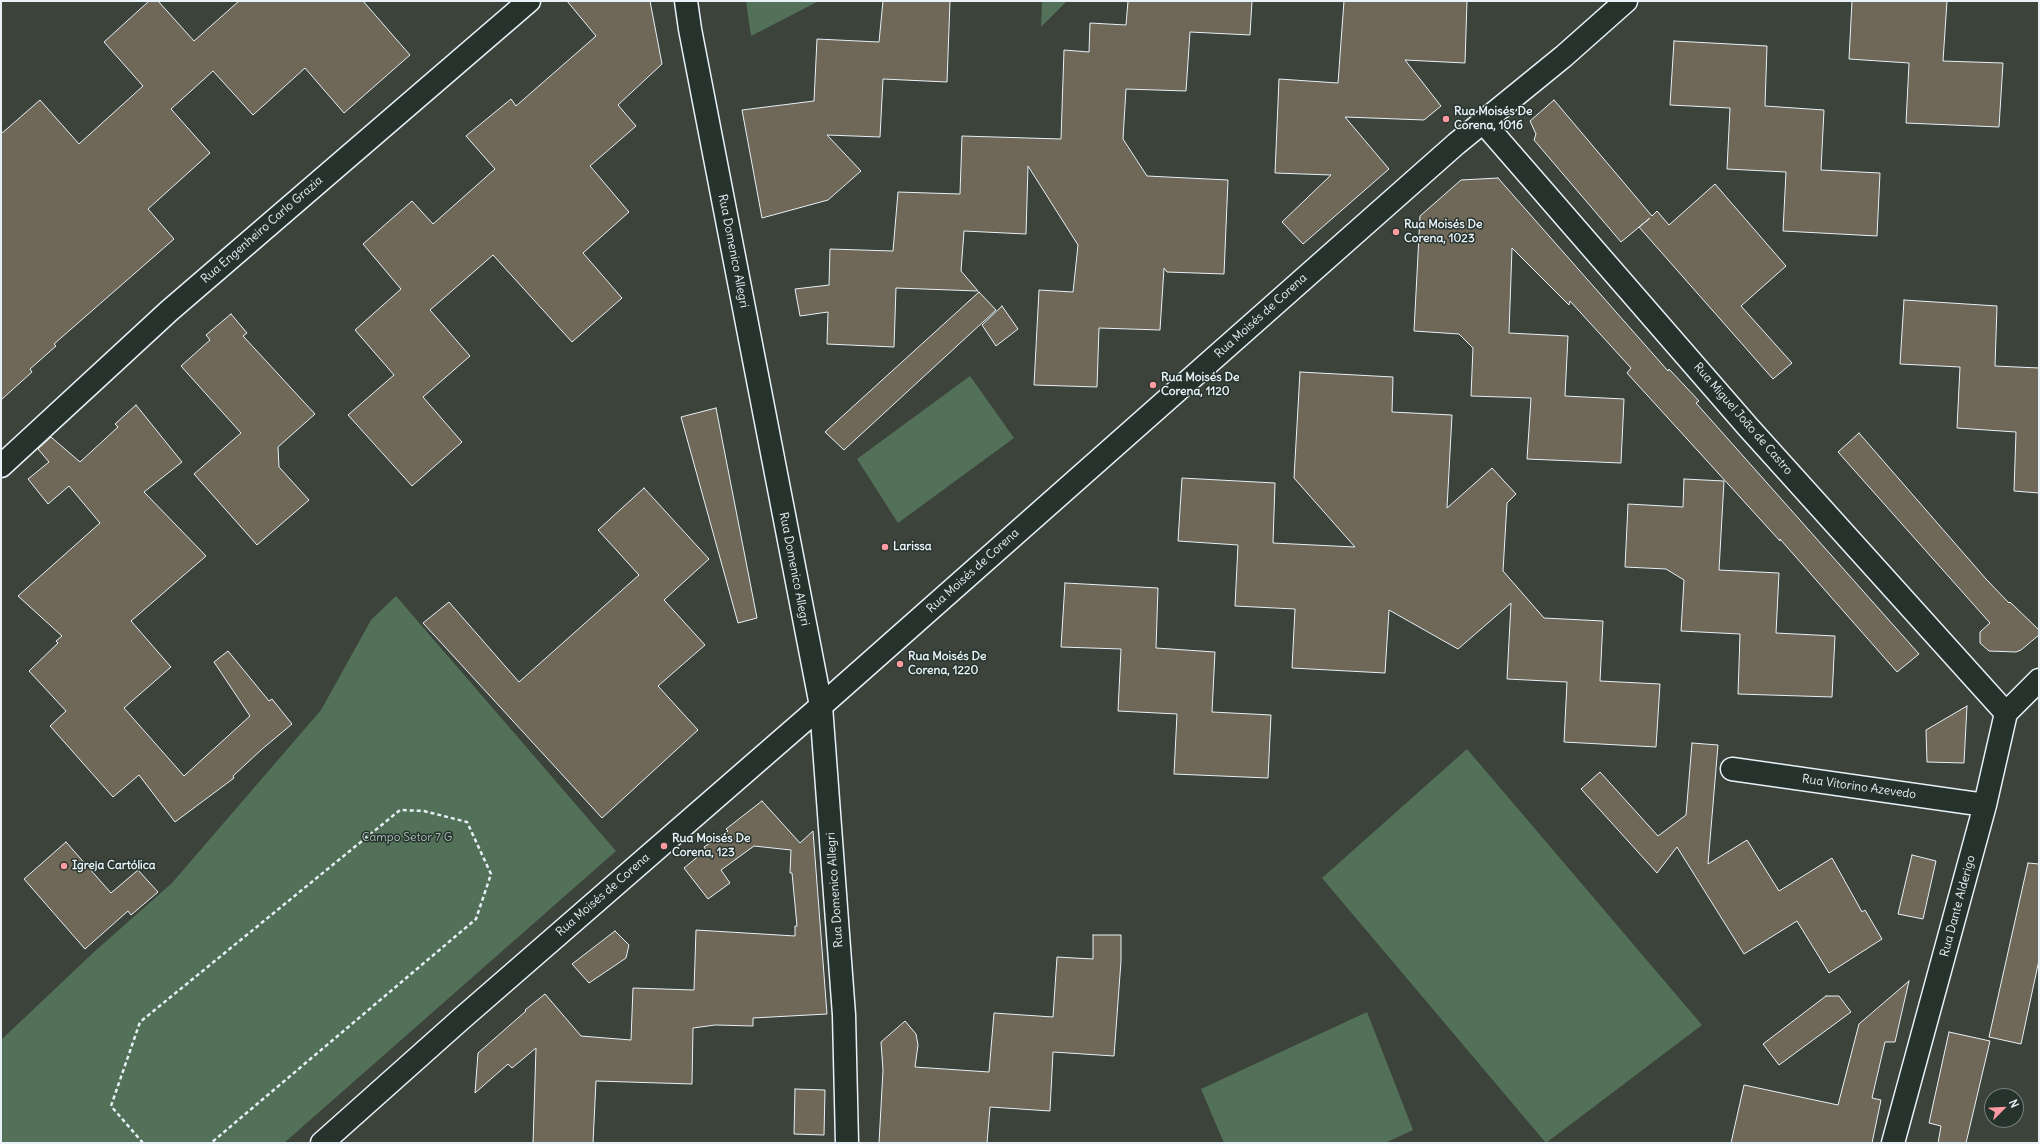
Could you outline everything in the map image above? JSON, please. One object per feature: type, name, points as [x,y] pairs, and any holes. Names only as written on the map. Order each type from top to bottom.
[{"type":"street","name":"Rua Engenheiro Carlo Grazia","points":[[1,466],[169,311],[529,1]]},
{"type":"street","name":"Rua Domenico Allegri","points":[[686,1],[690,29],[820,706],[844,1015],[847,1143]]},
{"type":"street","name":"Rua Moisés de Corena","points":[[322,1143],[820,706],[1456,144],[1564,56],[1626,1]]},
{"type":"street","name":"Rua Miguel João de Castro","points":[[1483,122],[1748,427],[2006,713]]},
{"type":"street","points":[[2006,713],[2039,680]]},
{"type":"street","name":"Rua Dante Alderigo","points":[[1893,1143],[1985,805],[2006,713]]},
{"type":"street","name":"Rua Vitorino Azevedo","points":[[1732,769],[1985,805]]},
{"type":"path","points":[[143,1143],[111,1106],[140,1022],[400,810],[424,810],[468,822],[491,874],[476,919],[210,1143]]},
{"type":"green space","points":[[746,1],[819,1],[751,36]]},
{"type":"green space","points":[[1042,1],[1067,1],[1041,27]]},
{"type":"green space","points":[[970,376],[1014,438],[898,523],[857,459]]},
{"type":"green space","name":"Campo Setor 7 G","points":[[396,596],[616,851],[284,1143],[1,1143],[1,1040],[94,952],[172,883],[321,710],[371,620]]},
{"type":"green space","points":[[1467,749],[1702,1025],[1546,1143],[1322,878]]},
{"type":"green space","points":[[1367,1012],[1413,1130],[1385,1143],[1224,1143],[1201,1089]]},
{"type":"building","points":[[149,1],[158,1],[194,41],[239,1],[363,1],[410,55],[344,113],[305,68],[253,115],[213,71],[171,109],[210,153],[148,209],[174,239],[54,344],[56,346],[30,369],[32,372],[1,400],[1,134],[40,100],[79,144],[143,86],[104,42]]},
{"type":"building","points":[[567,1],[650,1],[662,64],[618,105],[636,126],[590,166],[629,212],[583,253],[622,298],[572,342],[493,255],[430,310],[470,356],[423,397],[462,442],[412,486],[348,415],[394,375],[355,330],[401,289],[363,244],[412,201],[433,224],[495,169],[466,136],[511,99],[516,106],[596,36]]},
{"type":"building","points":[[883,1],[950,1],[947,82],[883,79],[880,137],[827,135],[861,171],[828,200],[762,218],[742,110],[814,101],[817,39],[879,42]]},
{"type":"building","points":[[1128,1],[1252,1],[1250,35],[1190,32],[1186,91],[1126,89],[1123,139],[1147,176],[1228,180],[1224,274],[1167,272],[1164,268],[1160,330],[1099,328],[1097,387],[1034,385],[1039,290],[1073,292],[1078,245],[1028,166],[1026,234],[964,231],[961,271],[978,291],[896,288],[894,347],[827,344],[828,312],[800,316],[795,289],[829,285],[830,249],[893,251],[898,192],[960,194],[962,136],[1061,139],[1064,50],[1089,52],[1090,23],[1126,25]]},
{"type":"building","points":[[1344,1],[1467,1],[1465,63],[1405,60],[1441,106],[1424,120],[1345,117],[1389,169],[1303,244],[1282,222],[1331,175],[1275,173],[1279,79],[1338,83]]},
{"type":"building","points":[[1852,1],[1947,1],[1943,61],[2003,63],[1999,127],[1906,123],[1909,63],[1849,59]]},
{"type":"building","points":[[1674,41],[1767,46],[1765,106],[1824,110],[1821,170],[1880,173],[1877,236],[1783,231],[1786,172],[1727,169],[1730,108],[1670,105]]},
{"type":"building","points":[[1554,100],[1652,216],[1657,211],[1669,225],[1715,184],[1786,266],[1741,306],[1792,363],[1773,379],[1639,227],[1621,242],[1534,140],[1536,134],[1530,121]]},
{"type":"building","points":[[1498,178],[1668,371],[1669,369],[1699,401],[1696,403],[1919,654],[1897,672],[1780,539],[1780,541],[1627,373],[1631,368],[1570,301],[1569,305],[1512,248],[1509,333],[1568,336],[1565,396],[1624,399],[1621,463],[1527,459],[1531,398],[1471,396],[1473,348],[1459,334],[1414,331],[1420,216],[1461,180]]},
{"type":"building","points":[[979,292],[996,310],[844,450],[825,432]]},
{"type":"building","points":[[1904,300],[1997,306],[1995,366],[2039,368],[2039,493],[2014,491],[2016,432],[1957,428],[1960,367],[1900,364]]},
{"type":"building","points":[[1002,306],[1018,329],[996,346],[982,325]]},
{"type":"building","points":[[231,314],[247,333],[243,336],[315,414],[278,447],[279,467],[309,500],[257,545],[194,474],[241,433],[181,366],[210,340],[206,335]]},
{"type":"building","points":[[1300,372],[1393,377],[1392,412],[1452,415],[1447,508],[1492,468],[1516,494],[1507,503],[1503,571],[1544,618],[1603,621],[1600,681],[1660,684],[1656,747],[1564,742],[1567,682],[1507,679],[1511,603],[1458,649],[1389,610],[1385,673],[1292,668],[1295,609],[1235,606],[1238,545],[1178,541],[1182,478],[1275,483],[1273,543],[1355,547],[1294,478]]},
{"type":"building","points":[[136,405],[182,462],[144,492],[206,556],[131,621],[171,667],[124,708],[184,776],[250,716],[214,662],[228,651],[269,701],[272,699],[292,724],[233,776],[234,778],[175,822],[139,775],[113,797],[50,726],[66,711],[29,671],[58,643],[56,641],[62,636],[18,596],[100,523],[69,486],[48,504],[28,479],[49,462],[38,449],[51,437],[80,462],[118,427],[115,424]]},
{"type":"building","points":[[716,408],[757,618],[738,623],[681,417]]},
{"type":"building","points":[[1859,433],[1986,579],[2009,603],[2010,602],[2039,630],[2039,635],[2021,650],[2016,652],[1989,651],[1980,643],[1980,632],[1990,623],[1838,452]]},
{"type":"building","points":[[1684,479],[1724,481],[1719,570],[1779,573],[1776,633],[1835,636],[1832,697],[1738,694],[1740,634],[1681,631],[1684,580],[1666,569],[1625,567],[1628,504],[1683,507]]},
{"type":"building","points":[[644,488],[709,559],[664,600],[705,645],[658,686],[698,730],[602,818],[423,623],[449,602],[519,682],[639,575],[598,530]]},
{"type":"building","points":[[1065,583],[1158,588],[1156,648],[1215,652],[1212,712],[1271,715],[1268,778],[1174,774],[1177,714],[1118,711],[1121,649],[1061,647]]},
{"type":"building","points":[[1967,706],[1964,763],[1927,762],[1926,730]]},
{"type":"building","points":[[1692,743],[1718,745],[1708,864],[1747,840],[1779,891],[1832,858],[1862,912],[1865,910],[1882,939],[1829,973],[1797,921],[1744,954],[1677,847],[1657,873],[1581,789],[1600,772],[1658,836],[1686,815]]},
{"type":"building","points":[[762,801],[800,843],[813,831],[827,1014],[753,1018],[753,1026],[715,1025],[693,1028],[692,1084],[596,1081],[593,1143],[533,1143],[536,1048],[512,1068],[508,1064],[475,1093],[478,1053],[526,1011],[525,1010],[545,994],[581,1036],[631,1040],[633,988],[694,990],[696,930],[795,936],[795,926],[797,926],[792,873],[790,873],[791,850],[754,846],[721,870],[730,883],[708,899],[684,868],[706,850],[704,847],[728,831],[726,829]]},
{"type":"building","points":[[66,842],[111,893],[138,870],[158,892],[131,915],[128,911],[85,949],[24,879]]},
{"type":"building","points":[[1912,855],[1936,861],[1923,919],[1898,914]]},
{"type":"building","points":[[2028,863],[2039,864],[2039,960],[2021,1044],[1989,1037]]},
{"type":"building","points":[[615,931],[629,945],[626,958],[589,983],[572,964]]},
{"type":"building","points":[[1093,935],[1121,935],[1121,961],[1114,1056],[1053,1052],[1050,1111],[990,1107],[987,1143],[879,1143],[883,1070],[881,1042],[905,1021],[916,1034],[918,1045],[915,1067],[989,1072],[994,1013],[1053,1017],[1057,957],[1093,959]]},
{"type":"building","points":[[1909,981],[1895,1042],[1885,1042],[1872,1098],[1881,1100],[1872,1143],[1731,1143],[1744,1085],[1838,1105],[1859,1024]]},
{"type":"building","points":[[1826,996],[1839,996],[1851,1012],[1779,1065],[1763,1044]]},
{"type":"building","points":[[1949,1032],[1990,1041],[1966,1143],[1938,1143],[1941,1126],[1929,1123]]},
{"type":"building","points":[[795,1089],[825,1090],[824,1135],[794,1134]]},
{"type":"place","name":"Rua Moisés De Corena, 1016","points":[[1446,119]]},
{"type":"place","name":"Rua Moisés De Corena, 1023","points":[[1396,232]]},
{"type":"place","name":"Rua Moisés De Corena, 1120","points":[[1153,385]]},
{"type":"place","name":"Larissa","points":[[885,547]]},
{"type":"place","name":"Rua Moisés De Corena, 1220","points":[[900,664]]},
{"type":"place","name":"Rua Moisés De Corena, 123","points":[[664,846]]},
{"type":"place","name":"Igreja Cartólica","points":[[64,866]]}]
